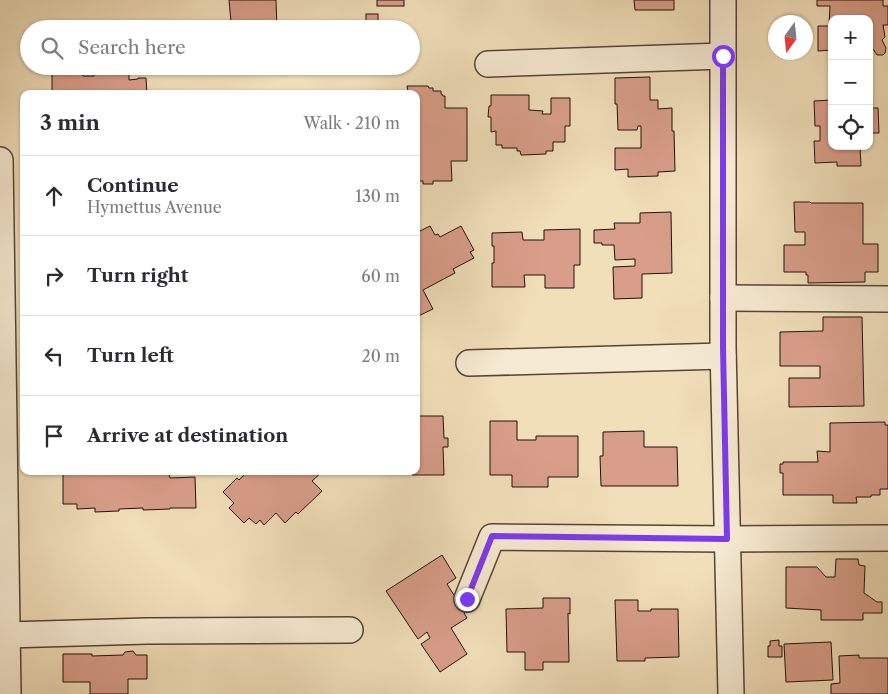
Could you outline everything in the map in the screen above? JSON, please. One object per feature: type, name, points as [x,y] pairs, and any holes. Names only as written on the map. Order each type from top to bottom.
[{"type":"street","points":[[723,0],[723,356],[731,694]]},
{"type":"street","points":[[488,64],[723,56]]},
{"type":"street","points":[[0,160],[14,414],[8,694]]},
{"type":"street","points":[[723,298],[888,299]]},
{"type":"street","points":[[469,363],[723,356]]},
{"type":"street","points":[[467,599],[492,536],[727,539],[888,538]]},
{"type":"street","points":[[8,635],[147,631],[350,630]]},
{"type":"building","points":[[229,0],[276,0],[277,20],[231,20]]},
{"type":"building","points":[[377,0],[404,0],[404,6],[377,6]]},
{"type":"building","points":[[634,0],[674,0],[674,10],[635,10]]},
{"type":"building","points":[[817,0],[883,0],[883,6],[888,6],[888,25],[883,25],[885,37],[882,40],[886,48],[885,53],[877,55],[873,49],[873,15],[830,15],[830,6],[817,6]]},
{"type":"building","points":[[366,14],[378,14],[378,20],[366,20]]},
{"type":"building","points":[[818,26],[828,26],[828,50],[818,51]]},
{"type":"building","points":[[52,75],[129,75],[129,80],[146,78],[147,90],[52,90]]},
{"type":"building","points":[[650,77],[650,100],[658,100],[658,109],[672,108],[675,171],[658,172],[658,176],[628,177],[628,169],[615,170],[615,148],[641,148],[641,126],[638,126],[637,130],[618,130],[615,78]]},
{"type":"building","points":[[407,86],[428,86],[433,88],[433,91],[441,91],[441,94],[445,96],[445,108],[467,108],[467,161],[451,161],[452,181],[433,181],[433,184],[423,184],[423,181],[420,181],[420,90],[408,90]]},
{"type":"building","points":[[491,95],[529,95],[529,110],[543,111],[542,114],[551,114],[551,98],[570,98],[570,126],[565,126],[565,142],[553,142],[553,151],[546,151],[546,154],[521,155],[517,148],[502,148],[502,145],[496,145],[496,131],[491,132],[491,117],[488,117]]},
{"type":"building","points":[[828,100],[828,150],[860,150],[861,166],[837,166],[837,162],[815,163],[814,141],[820,141],[820,126],[815,126],[814,101]]},
{"type":"building","points":[[873,108],[878,108],[879,133],[873,133]]},
{"type":"building","points":[[794,202],[863,203],[863,244],[878,244],[878,272],[865,272],[865,282],[808,283],[806,272],[784,272],[784,245],[805,245],[805,232],[795,232]]},
{"type":"building","points":[[671,212],[672,273],[642,274],[642,298],[614,299],[613,267],[635,266],[635,259],[615,260],[614,245],[594,243],[594,230],[615,229],[614,223],[640,223],[640,213]]},
{"type":"building","points":[[430,226],[435,235],[438,234],[440,237],[461,226],[474,250],[470,252],[474,258],[453,269],[455,273],[423,290],[433,309],[420,315],[420,231]]},
{"type":"building","points":[[580,229],[580,265],[574,265],[574,288],[545,288],[545,275],[524,275],[525,287],[492,287],[494,246],[492,246],[492,233],[522,232],[523,240],[544,240],[544,230]]},
{"type":"building","points":[[823,317],[862,317],[864,406],[789,407],[789,378],[820,378],[820,366],[780,366],[780,332],[823,331]]},
{"type":"building","points":[[420,416],[443,416],[444,438],[448,438],[448,447],[443,447],[444,475],[420,475]]},
{"type":"building","points":[[490,421],[517,421],[517,440],[536,440],[536,436],[578,436],[578,477],[548,477],[548,487],[512,487],[512,475],[490,475]]},
{"type":"building","points":[[885,422],[885,425],[888,425],[888,489],[880,489],[880,495],[856,497],[857,503],[833,503],[833,495],[783,495],[783,473],[780,473],[780,464],[783,464],[783,462],[818,462],[817,451],[830,452],[830,423]]},
{"type":"building","points":[[644,431],[644,447],[677,447],[678,486],[601,486],[600,456],[603,456],[603,432]]},
{"type":"building","points":[[63,475],[169,475],[170,478],[195,477],[196,508],[143,510],[143,508],[95,512],[95,508],[77,509],[77,504],[63,504]]},
{"type":"building","points":[[244,475],[319,475],[312,481],[322,491],[298,514],[296,512],[285,523],[276,513],[264,525],[260,520],[256,524],[249,518],[244,523],[229,508],[234,503],[223,492],[237,478],[239,480]]},
{"type":"building","points":[[442,555],[456,578],[447,584],[467,618],[451,628],[467,654],[440,672],[421,644],[430,638],[427,632],[418,639],[386,591]]},
{"type":"building","points":[[836,559],[858,559],[859,565],[865,566],[864,593],[877,602],[882,602],[882,613],[863,613],[863,620],[821,620],[821,610],[786,608],[786,567],[817,567],[826,577],[835,577]]},
{"type":"building","points":[[543,598],[570,598],[570,614],[568,613],[569,662],[543,662],[543,670],[525,670],[525,652],[507,652],[506,609],[543,608]]},
{"type":"building","points":[[615,600],[638,600],[638,611],[678,609],[679,657],[645,658],[645,661],[617,661]]},
{"type":"building","points":[[779,640],[779,646],[782,646],[782,657],[768,657],[770,641]]},
{"type":"building","points":[[831,642],[833,680],[786,682],[784,644]]},
{"type":"building","points":[[133,651],[136,655],[147,655],[147,679],[128,679],[128,694],[90,694],[90,682],[63,682],[63,654],[92,654],[92,656],[123,655],[125,652]]},
{"type":"building","points":[[859,655],[859,658],[888,658],[888,694],[831,694],[831,684],[840,683],[839,656]]},
{"type":"route","points":[[467,599],[492,536],[727,539],[723,347],[723,56]]}]
